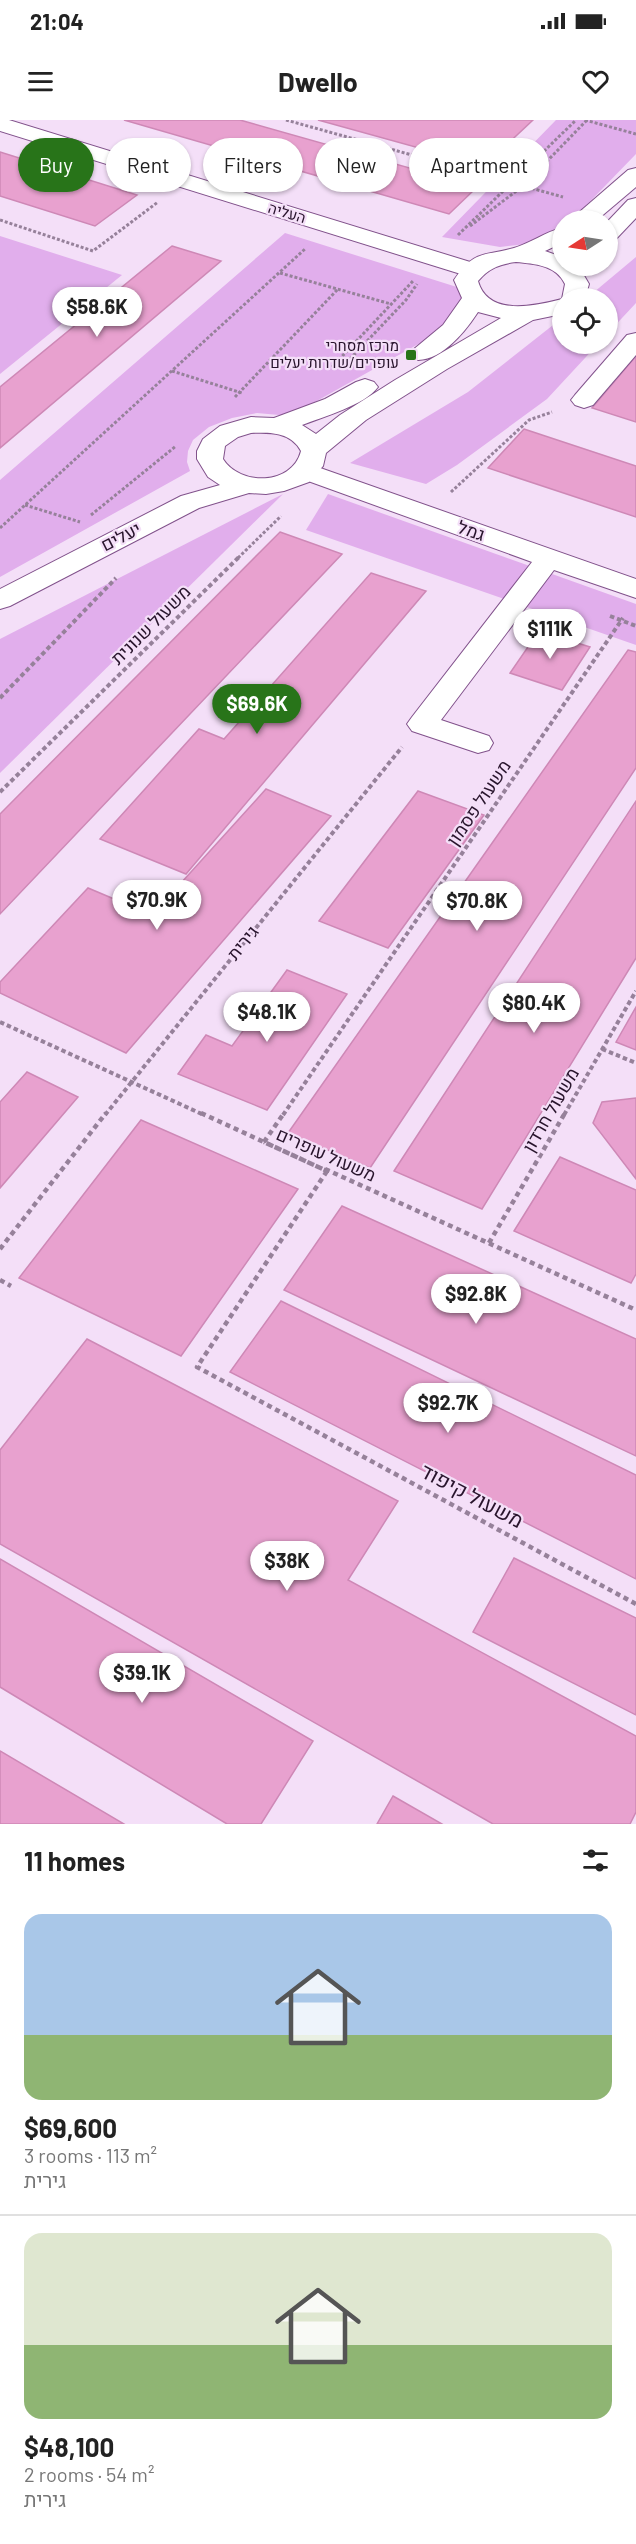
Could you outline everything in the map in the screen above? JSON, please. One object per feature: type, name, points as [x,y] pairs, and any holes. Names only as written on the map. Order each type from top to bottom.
[{"type":"street","name":"העליה","points":[[0,124],[106,157]]},
{"type":"street","points":[[597,210],[636,175]]},
{"type":"street","name":"העליה","points":[[191,184],[472,270]]},
{"type":"street","points":[[618,224],[636,205]]},
{"type":"street","points":[[552,240],[518,255],[491,259],[472,270],[466,284],[474,298],[496,310],[526,314],[552,310]]},
{"type":"street","points":[[518,255],[551,261],[569,270],[577,281]]},
{"type":"street","points":[[276,426],[334,404],[428,350],[452,330],[469,309],[474,298]]},
{"type":"street","points":[[314,466],[309,441],[299,433],[276,426],[243,427],[222,436],[210,449],[211,464],[225,477],[247,485],[281,484],[296,479],[314,466],[332,431],[438,363],[526,314]]},
{"type":"street","points":[[584,400],[636,340]]},
{"type":"street","name":"יעלים","points":[[0,585],[178,494],[202,476],[211,464]]},
{"type":"street","name":"גמל","points":[[314,466],[426,515],[549,558],[631,601]]},
{"type":"street","name":"יעלים","points":[[0,600],[190,501],[247,485]]},
{"type":"street","points":[[478,743],[422,724],[549,558]]},
{"type":"path","points":[[286,120],[409,154]]},
{"type":"path","points":[[549,147],[576,120]]},
{"type":"path","points":[[549,159],[586,120],[636,134]]},
{"type":"path","points":[[0,220],[93,251],[173,192]]},
{"type":"path","points":[[503,192],[456,237],[515,192]]},
{"type":"path","points":[[538,192],[583,210]]},
{"type":"path","points":[[0,528],[329,226]]},
{"type":"path","points":[[328,372],[434,259]]},
{"type":"path","points":[[279,273],[392,304]]},
{"type":"path","points":[[172,371],[250,396]]},
{"type":"path","points":[[426,515],[529,420],[584,400]]},
{"type":"path","name":"משעול שנונית","points":[[0,792],[314,466]]},
{"type":"path","points":[[0,698],[124,570]]},
{"type":"path","name":"משעול פסמון","points":[[264,1142],[631,601]]},
{"type":"path","name":"גירית","points":[[0,1250],[131,1081],[422,724]]},
{"type":"path","name":"משעול חרדון","points":[[489,1243],[636,991]]},
{"type":"path","name":"משעול עופרים","points":[[0,1022],[327,1172]]},
{"type":"path","points":[[602,1049],[636,1064]]},
{"type":"path","name":"משעול עופרים","points":[[264,1142],[327,1172]]},
{"type":"path","name":"משעול עופרים","points":[[264,1142],[636,1310]]},
{"type":"path","name":"משעול קיפוד","points":[[327,1172],[197,1367],[636,1604]]},
{"type":"path","points":[[0,1280],[11,1286]]},
{"type":"shaded area","points":[[556,120],[636,120],[636,154],[582,210],[552,210],[552,234],[535,243],[500,247],[442,237],[486,192],[549,192],[549,138],[538,138]]},
{"type":"shaded area","points":[[285,233],[460,288],[467,301],[438,333],[290,416],[257,413],[232,418],[209,427],[193,440],[188,451],[187,462],[190,471],[0,577],[0,480]]},
{"type":"shaded area","points":[[0,236],[122,275],[0,374]]},
{"type":"shaded area","points":[[636,257],[636,303],[618,322],[618,288],[599,288],[613,276],[618,276],[618,272]]},
{"type":"shaded area","points":[[552,326],[552,354],[589,354],[547,399],[457,465],[426,484],[350,463],[468,392]]},
{"type":"shaded area","points":[[283,494],[0,773],[0,639]]},
{"type":"shaded area","points":[[328,494],[636,604],[636,645],[306,530]]},
{"type":"building","points":[[124,120],[240,120],[315,141],[315,175],[303,172],[303,138],[203,138],[203,143]]},
{"type":"building","points":[[318,120],[533,120],[514,138],[409,138],[409,145],[397,142],[397,138],[383,138]]},
{"type":"building","points":[[0,152],[18,158],[18,192],[94,192],[94,182],[106,185],[106,192],[127,192],[137,195],[95,226],[0,196]]},
{"type":"building","points":[[397,164],[409,168],[409,192],[472,192],[449,214],[373,192],[397,192]]},
{"type":"building","points":[[172,246],[221,261],[0,448],[0,387]]},
{"type":"building","points":[[636,356],[636,422],[592,408]]},
{"type":"building","points":[[524,429],[636,466],[636,517],[488,468]]},
{"type":"building","points":[[280,532],[342,554],[0,914],[0,814]]},
{"type":"building","points":[[371,573],[426,591],[186,874],[100,839],[199,729],[224,739]]},
{"type":"building","points":[[539,631],[590,647],[562,690],[510,673]]},
{"type":"building","points":[[628,650],[636,652],[636,768],[370,1168],[288,1133]]},
{"type":"building","points":[[266,789],[331,816],[126,1053],[0,993],[0,982],[88,888],[152,915]]},
{"type":"building","points":[[418,791],[484,815],[388,948],[319,921]]},
{"type":"building","points":[[636,801],[636,958],[482,1209],[394,1171]]},
{"type":"building","points":[[287,970],[347,994],[267,1110],[178,1074],[206,1035],[232,1046]]},
{"type":"building","points":[[636,1007],[636,1050],[616,1042]]},
{"type":"building","points":[[27,1072],[78,1097],[0,1188],[0,1102]]},
{"type":"building","points":[[636,1098],[636,1179],[593,1123],[602,1102]]},
{"type":"building","points":[[141,1120],[298,1189],[181,1356],[19,1278]]},
{"type":"building","points":[[560,1157],[636,1190],[636,1274],[631,1283],[514,1231]]},
{"type":"building","points":[[342,1206],[636,1339],[636,1456],[284,1290]]},
{"type":"building","points":[[281,1301],[636,1475],[636,1579],[230,1372]]},
{"type":"building","points":[[87,1339],[398,1501],[348,1580],[636,1736],[636,1812],[630,1824],[493,1824],[0,1544],[0,1450]]},
{"type":"building","points":[[514,1558],[636,1618],[636,1715],[473,1632]]},
{"type":"building","points":[[0,1559],[313,1741],[261,1824],[227,1824],[0,1687]]},
{"type":"building","points":[[0,1751],[124,1824],[0,1824]]},
{"type":"building","points":[[393,1796],[442,1824],[377,1824]]},
{"type":"place","name":"מרכז מסחרי עופרים/שדרות יעלים","points":[[411,355]]}]
